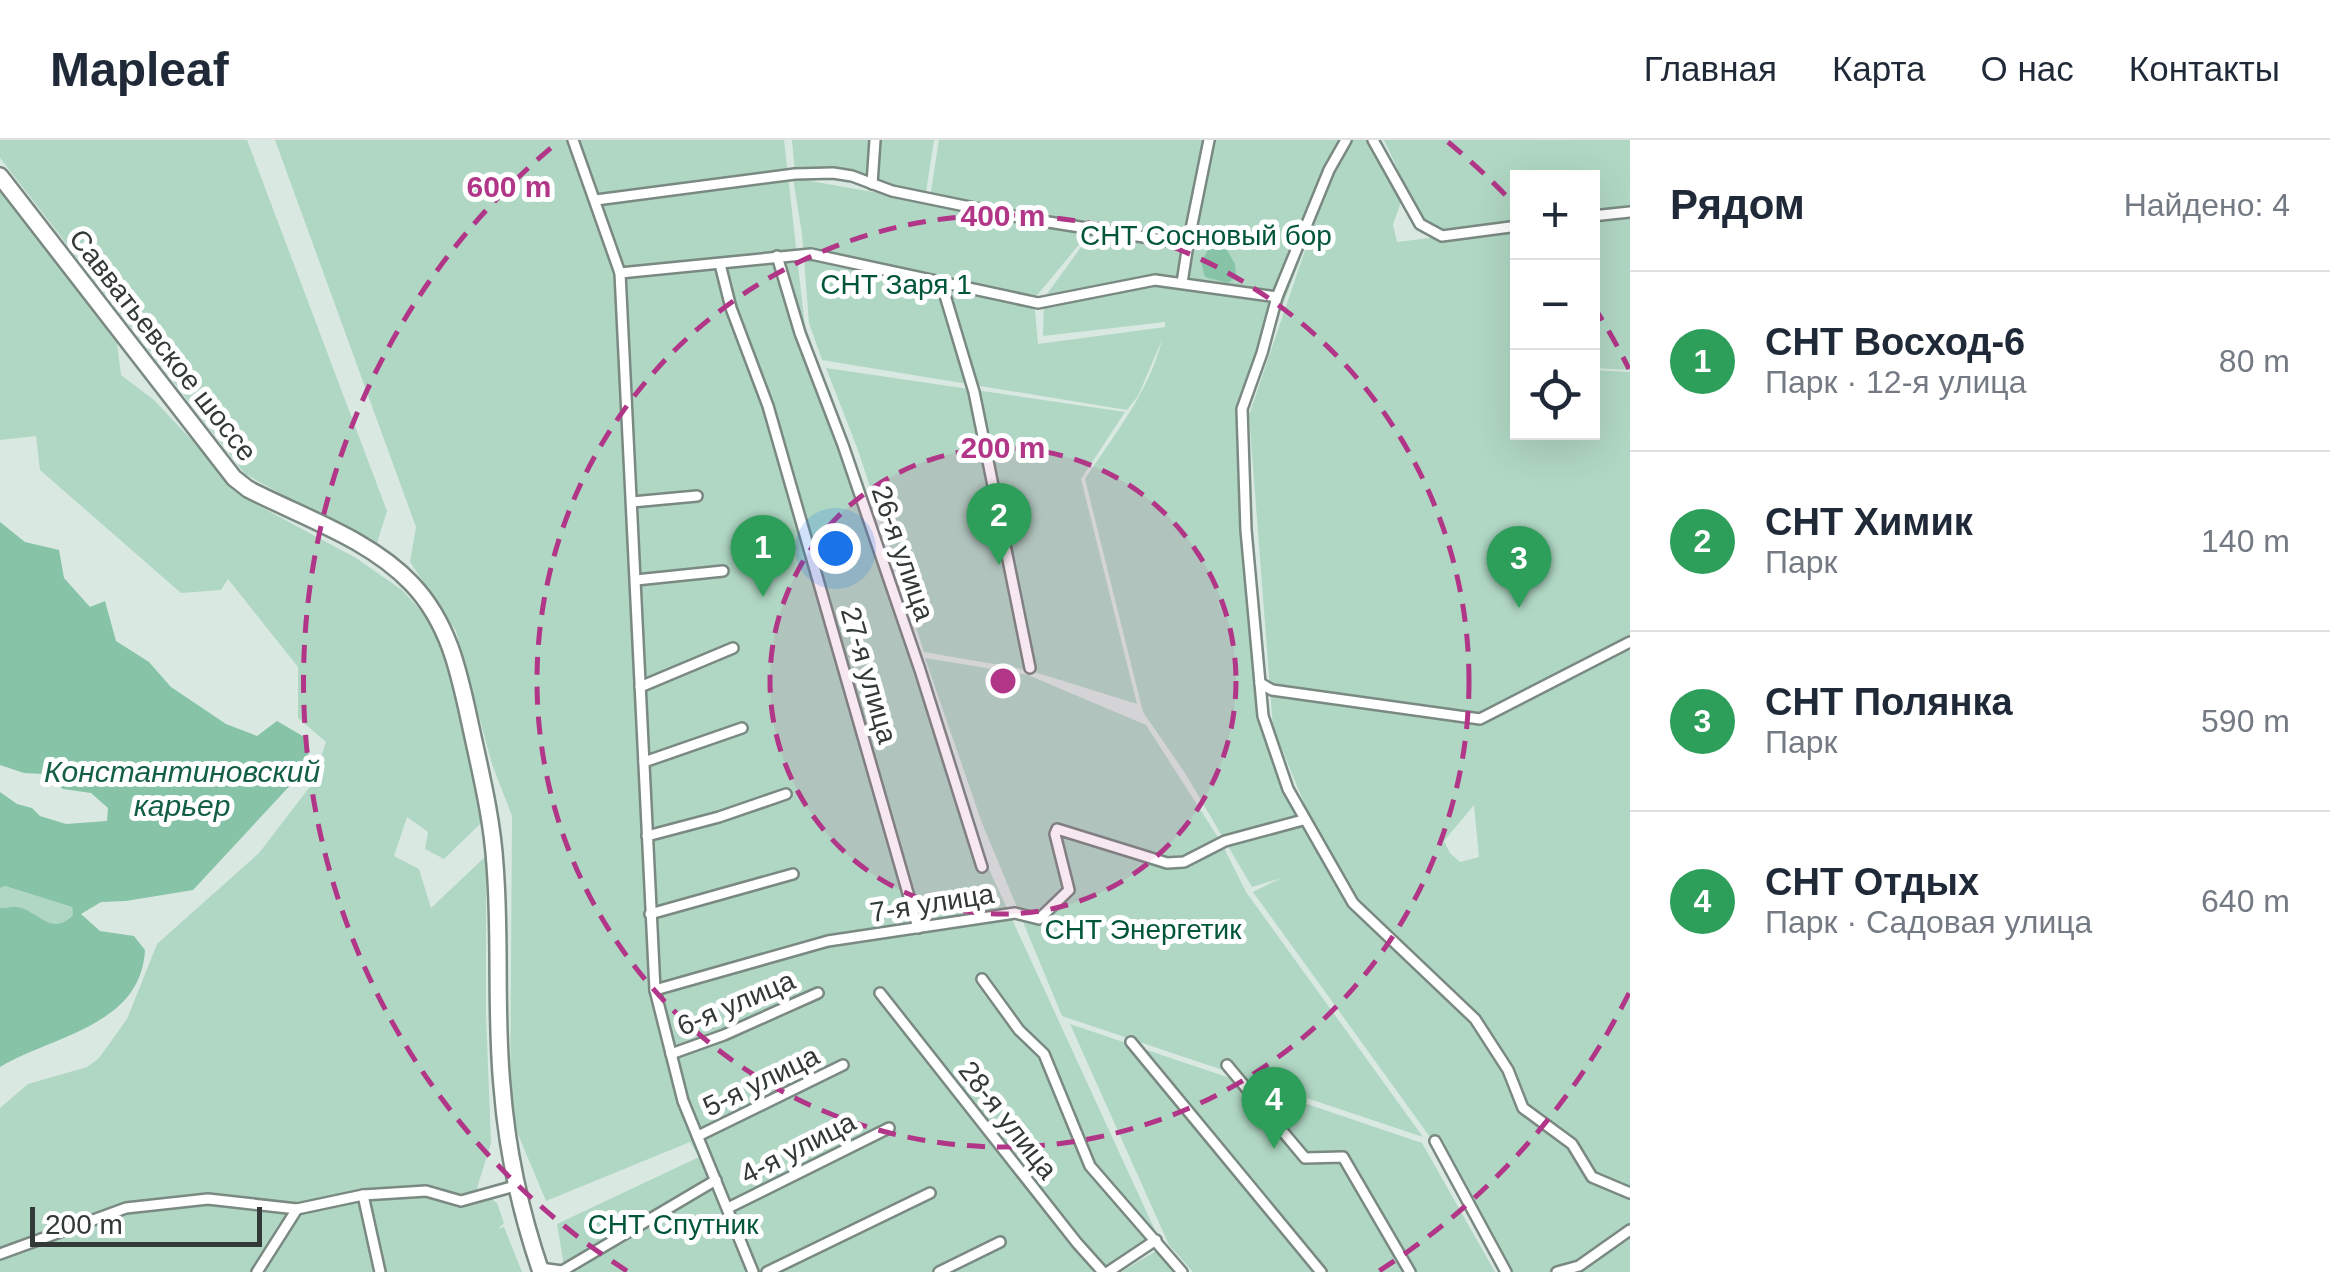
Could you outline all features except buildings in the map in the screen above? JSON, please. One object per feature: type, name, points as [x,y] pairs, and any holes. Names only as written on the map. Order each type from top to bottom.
[{"type":"main road","name":"Савватьевское шоссе","points":[[0,176],[238,482],[376,554],[400,572],[428,604],[449,641],[482,780],[495,864],[497,1014],[514,1186],[540,1270]]},
{"type":"street","points":[[572,140],[620,272],[655,990],[683,1101],[752,1272]]},
{"type":"street","points":[[872,184],[875,140]]},
{"type":"street","points":[[1182,283],[1209,140]]},
{"type":"street","points":[[1346,140],[1329,170],[1276,296],[1262,354],[1242,408],[1246,530],[1263,716],[1288,789],[1353,903],[1475,1020],[1508,1070],[1523,1108],[1572,1144],[1592,1178],[1630,1193]]},
{"type":"street","points":[[1373,140],[1420,224],[1442,236],[1510,227]]},
{"type":"street","points":[[596,200],[795,174],[833,173],[1023,218],[1188,244]]},
{"type":"street","points":[[1600,215],[1630,212]]},
{"type":"street","points":[[620,272],[811,254],[1038,303],[1155,280],[1276,296]]},
{"type":"street","name":"26-я улица","points":[[777,256],[800,332],[915,655],[982,867]]},
{"type":"street","name":"27-я улица","points":[[720,264],[731,308],[768,406],[918,928]]},
{"type":"street","points":[[941,282],[974,392],[1030,668]]},
{"type":"street","points":[[632,502],[697,496]]},
{"type":"street","points":[[636,580],[723,571]]},
{"type":"street","points":[[1260,683],[1272,690],[1480,719],[1630,642]]},
{"type":"street","points":[[640,687],[732,648]]},
{"type":"street","points":[[644,762],[742,728]]},
{"type":"street","points":[[647,836],[786,794]]},
{"type":"street","name":"7-я улица","points":[[655,990],[828,942],[1015,913],[1039,919],[1069,890],[1058,829],[1168,863],[1184,862],[1225,841],[1303,820]]},
{"type":"street","points":[[650,914],[793,874]]},
{"type":"street","points":[[982,979],[1019,1030],[1044,1054],[1090,1166],[1182,1272]]},
{"type":"street","name":"6-я улица","points":[[671,1054],[818,993]]},
{"type":"street","name":"28-я улица","points":[[880,993],[1111,1271]]},
{"type":"street","points":[[1131,1042],[1322,1272]]},
{"type":"street","name":"5-я улица","points":[[698,1136],[843,1065]]},
{"type":"street","points":[[1226,1065],[1304,1158],[1342,1157],[1410,1272]]},
{"type":"street","name":"4-я улица","points":[[728,1208],[889,1128]]},
{"type":"street","points":[[1435,1141],[1506,1272]]},
{"type":"street","points":[[540,1270],[562,1270],[716,1180]]},
{"type":"street","points":[[0,1254],[126,1208],[208,1198],[297,1209],[363,1195],[426,1191],[460,1201],[514,1186]]},
{"type":"street","points":[[768,1272],[930,1192]]},
{"type":"street","points":[[363,1195],[380,1272]]},
{"type":"street","points":[[257,1272],[297,1209]]},
{"type":"street","points":[[1558,1272],[1579,1266],[1630,1230]]},
{"type":"street","points":[[1111,1271],[1156,1241]]},
{"type":"street","points":[[940,1272],[1000,1242]]},
{"type":"green space","points":[[0,140],[247,140],[387,511],[376,546],[245,474],[0,158]]},
{"type":"green space","name":"СНТ Спутник","points":[[275,140],[784,140],[805,327],[988,867],[1159,1239],[1092,1272],[565,1272],[557,1224],[699,1157],[690,1142],[546,1201],[510,1115],[512,816],[492,764],[456,631],[410,562],[416,527]]},
{"type":"green space","points":[[792,140],[934,140],[926,192],[795,174]]},
{"type":"green space","points":[[939,140],[1380,140],[1405,190],[1393,225],[1397,242],[1430,238],[1384,140],[1630,140],[1630,370],[1600,368],[1600,170],[1510,170],[1510,440],[1600,440],[1600,370],[1630,372],[1630,1272],[1503,1272],[1430,1137],[1253,892],[1281,878],[1252,887],[1185,773],[1143,712],[1085,479],[1140,395],[1162,340],[1138,396],[1127,410],[822,360],[809,323],[793,178],[1091,230],[1034,299],[1038,344],[1165,327],[1165,322],[1043,336],[1044,298],[1095,228],[930,197]],"holes":[[[1316,218],[1249,415],[1273,728],[1326,856],[1323,857],[1259,720],[1244,407]],[[1474,805],[1479,857],[1460,862],[1444,841]]]},
{"type":"green space","points":[[0,188],[117,343],[121,375],[154,400],[248,500],[356,558],[402,590],[433,624],[457,699],[481,823],[444,859],[425,849],[428,832],[407,817],[394,856],[419,869],[431,908],[486,856],[491,1143],[477,1188],[497,1203],[504,1223],[498,1229],[504,1227],[522,1272],[0,1272],[0,1108],[28,1084],[87,1067],[99,1058],[127,1019],[157,944],[259,853],[312,784],[326,742],[298,718],[298,667],[228,579],[221,590],[181,593],[40,470],[36,436],[0,440]]},
{"type":"green space","points":[[826,368],[1125,412],[1081,479],[1137,704],[1028,670],[924,652],[858,450]]},
{"type":"green space","name":"СНТ Энергетик","points":[[925,658],[1028,675],[1146,725],[1221,842],[1246,892],[1423,1137],[1062,1016],[982,823]]},
{"type":"green space","name":"Константиновский карьер","points":[[5,886],[72,907],[73,915],[58,924],[18,907],[0,908],[0,888]]},
{"type":"green space","points":[[1070,1024],[1422,1143],[1495,1272],[1193,1272],[1169,1245]]},
{"type":"green space","points":[[1161,1248],[1182,1272],[1121,1272]]},
{"type":"water","points":[[1208,250],[1227,250],[1235,264],[1236,277],[1228,283],[1205,277],[1201,262]]},
{"type":"water","name":"Константиновский карьер","points":[[0,522],[25,542],[59,550],[64,578],[90,607],[105,601],[116,641],[149,662],[171,687],[226,724],[257,736],[277,721],[306,738],[310,764],[193,890],[101,902],[81,914],[100,931],[134,936],[145,950],[140,976],[112,1012],[0,1067],[0,908],[18,907],[58,924],[73,915],[72,907],[5,886],[0,888],[0,792],[40,816],[66,824],[107,821],[108,808],[91,793],[63,789],[43,774],[0,765]]},
{"type":"place","name":"СНТ Химик","points":[[999,565]]},
{"type":"place","name":"СНТ Восход-6","points":[[763,597]]},
{"type":"place","name":"СНТ Полянка","points":[[1519,608]]},
{"type":"place","name":"СНТ Отдых","points":[[1274,1149]]},
{"type":"park label","name":"СНТ Сосновый бор","points":[[1206,235]]},
{"type":"park label","name":"СНТ Заря 1","points":[[896,284]]}]
